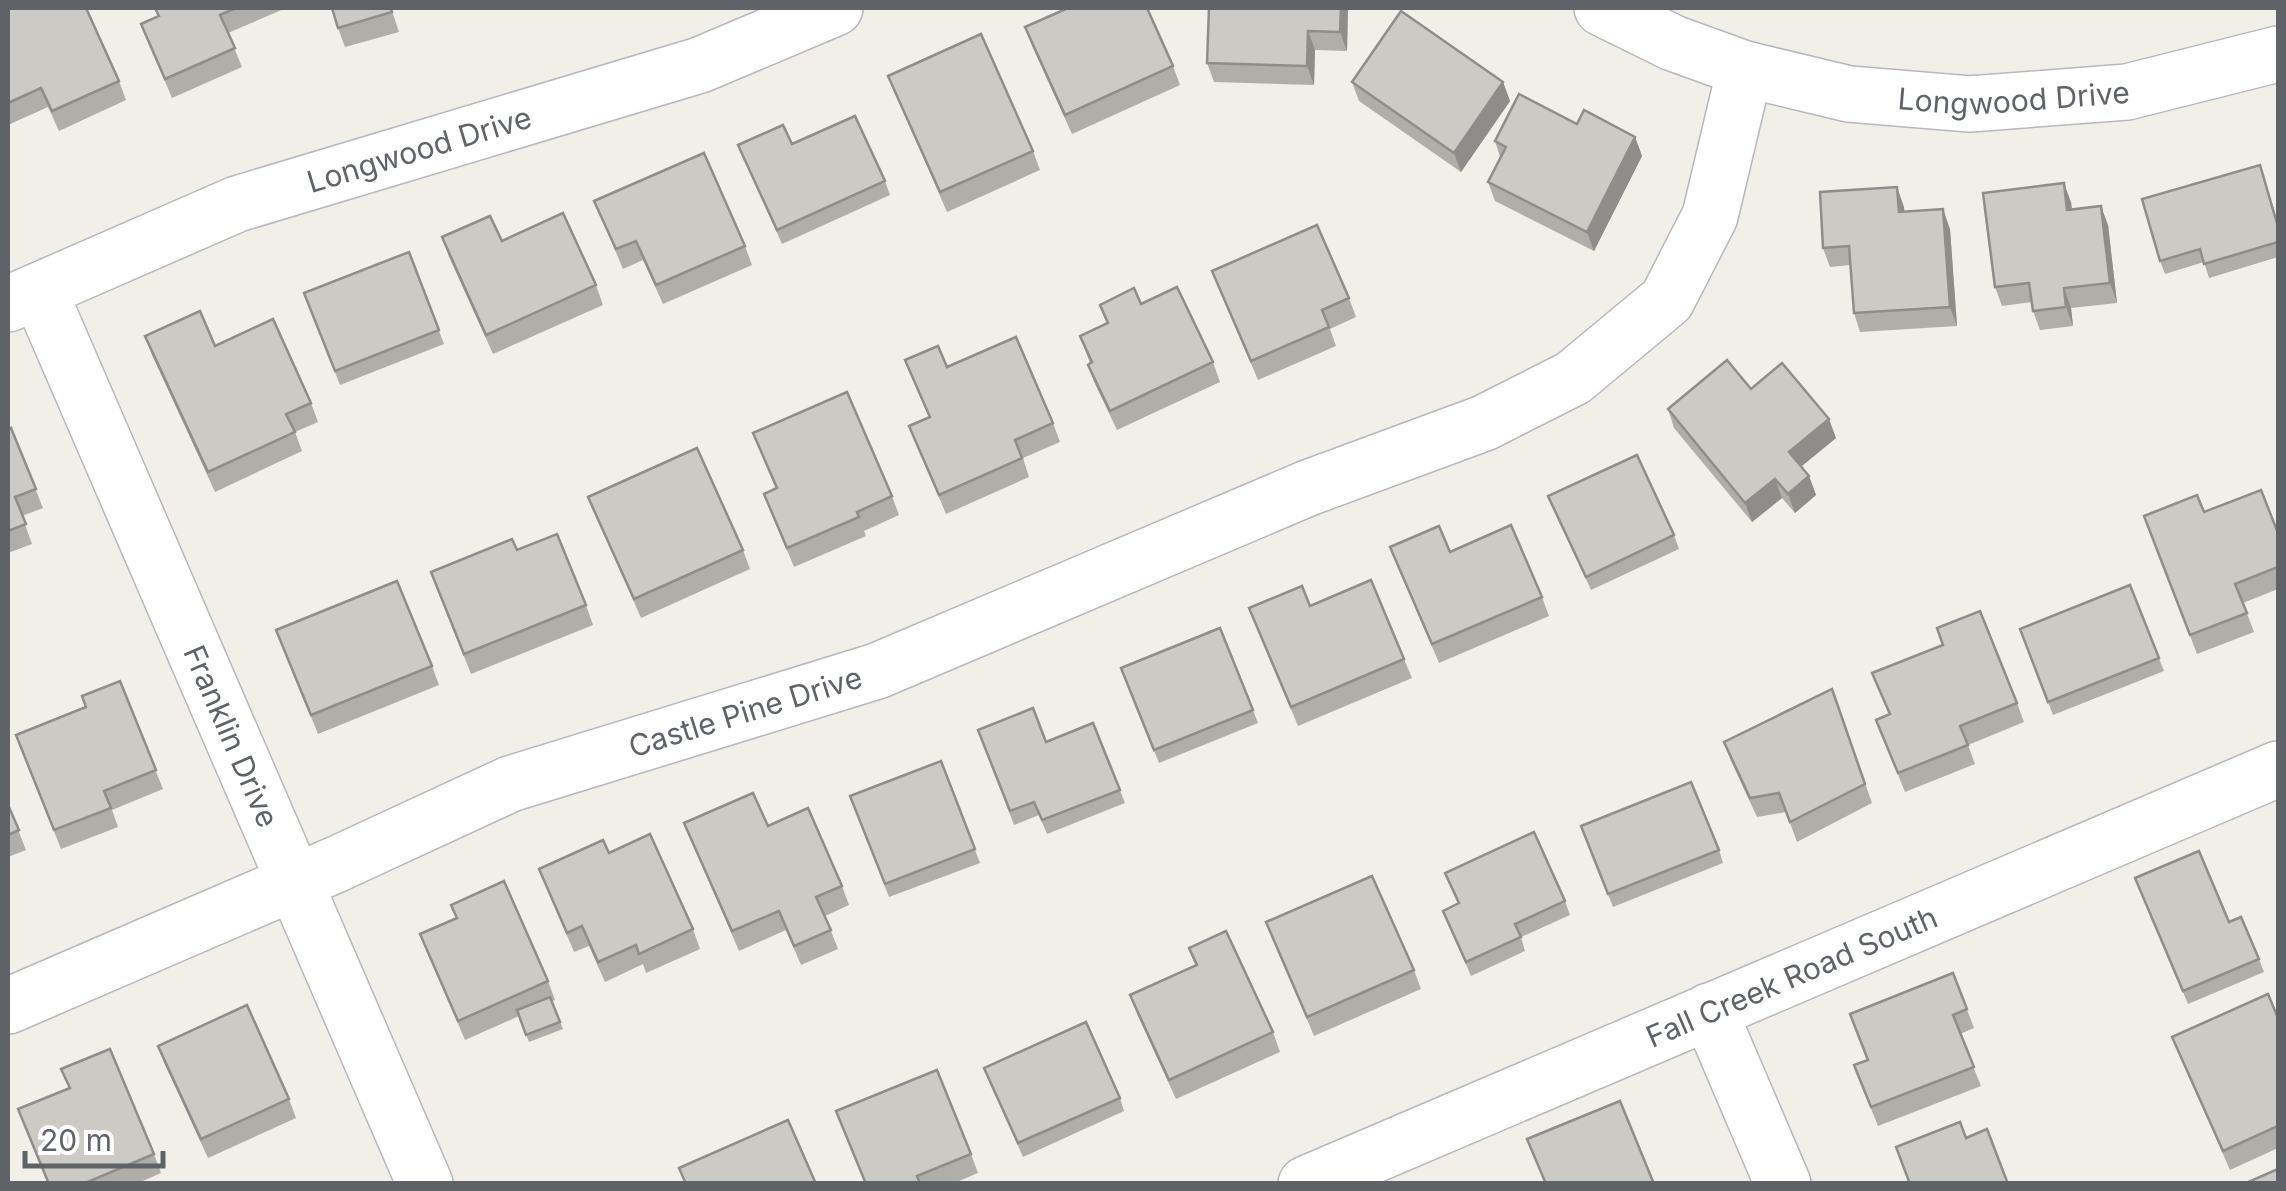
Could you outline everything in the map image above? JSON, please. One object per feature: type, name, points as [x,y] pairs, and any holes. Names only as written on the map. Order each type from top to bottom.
[{"type":"street","name":"Longwood Drive","points":[[23,298],[236,204],[700,65],[835,8]]},
{"type":"street","name":"Longwood Drive","points":[[1602,8],[1673,43],[1744,69],[1849,94],[1970,104],[2127,92],[2278,54]]},
{"type":"street","name":"Castle Pine Drive","points":[[8,1006],[510,784],[878,671],[1308,488],[1484,423],[1573,378],[1667,300],[1710,216],[1744,69]]},
{"type":"street","name":"Franklin Drive","points":[[23,298],[295,882],[424,1184]]},
{"type":"street","name":"Fall Creek Road South","points":[[1306,1184],[2278,769]]},
{"type":"street","points":[[1708,1011],[1782,1184]]},
{"type":"building","points":[[8,8],[86,8],[119,81],[52,111],[41,88],[8,103]]},
{"type":"building","points":[[155,8],[236,8],[220,15],[235,48],[165,79],[141,24],[159,16]]},
{"type":"building","points":[[332,8],[390,8],[392,12],[338,28]]},
{"type":"building","points":[[1068,8],[1147,8],[1173,66],[1065,115],[1025,27]]},
{"type":"building","points":[[1209,8],[1341,8],[1340,32],[1308,31],[1307,66],[1207,63]]},
{"type":"building","points":[[1401,11],[1503,82],[1454,153],[1352,82]]},
{"type":"building","points":[[981,34],[1033,151],[940,192],[888,76]]},
{"type":"building","points":[[1519,94],[1577,124],[1584,110],[1635,137],[1587,232],[1488,182],[1506,147],[1495,141]]},
{"type":"building","points":[[855,116],[885,181],[777,230],[738,145],[783,125],[792,144]]},
{"type":"building","points":[[704,153],[745,246],[656,285],[636,241],[616,249],[594,201]]},
{"type":"building","points":[[2260,165],[2278,227],[2278,242],[2204,264],[2200,249],[2160,261],[2142,199]]},
{"type":"building","points":[[2064,183],[2067,210],[2101,206],[2110,283],[2064,288],[2066,307],[2033,311],[2029,283],[1995,287],[1983,193]]},
{"type":"building","points":[[1897,187],[1899,212],[1943,209],[1950,307],[1854,313],[1849,246],[1823,248],[1820,192]]},
{"type":"building","points":[[563,213],[596,285],[486,335],[442,237],[490,216],[502,241]]},
{"type":"building","points":[[1317,225],[1349,298],[1322,310],[1329,327],[1251,361],[1212,271]]},
{"type":"building","points":[[409,252],[439,330],[335,371],[304,293]]},
{"type":"building","points":[[1177,287],[1213,362],[1110,411],[1088,365],[1092,362],[1080,336],[1108,323],[1100,305],[1134,288],[1141,304]]},
{"type":"building","points":[[200,311],[215,346],[273,319],[311,403],[286,414],[295,432],[208,472],[145,336]]},
{"type":"building","points":[[1016,337],[1053,423],[1015,440],[1022,458],[939,495],[909,426],[930,417],[905,360],[938,346],[947,367]]},
{"type":"building","points":[[1727,360],[1751,389],[1782,363],[1829,419],[1789,452],[1809,476],[1788,494],[1775,479],[1745,503],[1668,409]]},
{"type":"building","points":[[847,392],[892,496],[857,512],[859,517],[787,548],[764,494],[777,488],[753,433]]},
{"type":"building","points":[[11,428],[36,489],[15,497],[26,524],[8,531],[8,430]]},
{"type":"building","points":[[697,448],[743,550],[634,599],[588,497]]},
{"type":"building","points":[[1637,455],[1674,535],[1586,577],[1548,496]]},
{"type":"building","points":[[2261,490],[2278,533],[2278,567],[2235,584],[2247,613],[2190,635],[2144,516],[2197,495],[2204,512]]},
{"type":"building","points":[[1511,525],[1542,597],[1432,644],[1390,547],[1439,526],[1450,552]]},
{"type":"building","points":[[557,534],[586,605],[464,654],[431,572],[512,539],[517,550]]},
{"type":"building","points":[[1371,580],[1404,659],[1291,707],[1249,608],[1302,586],[1310,606]]},
{"type":"building","points":[[397,581],[432,666],[311,715],[276,630]]},
{"type":"building","points":[[2130,585],[2159,658],[2048,702],[2020,629]]},
{"type":"building","points":[[1980,611],[2017,703],[1960,726],[1968,745],[1898,773],[1876,720],[1890,714],[1872,673],[1943,645],[1937,628]]},
{"type":"building","points":[[1220,628],[1253,710],[1154,750],[1121,668]]},
{"type":"building","points":[[120,681],[156,770],[104,791],[111,808],[54,830],[16,735],[86,707],[82,696]]},
{"type":"building","points":[[1832,689],[1865,784],[1790,822],[1779,793],[1750,798],[1724,742]]},
{"type":"building","points":[[1033,708],[1046,742],[1093,723],[1120,790],[1042,820],[1034,802],[1010,811],[978,730]]},
{"type":"building","points":[[941,761],[975,849],[885,884],[850,796]]},
{"type":"building","points":[[1691,782],[1719,850],[1608,894],[1581,826]]},
{"type":"building","points":[[753,793],[768,826],[808,808],[842,886],[816,897],[831,930],[794,946],[779,911],[732,931],[684,823]]},
{"type":"building","points":[[8,805],[19,830],[8,835]]},
{"type":"building","points":[[1534,832],[1565,901],[1515,924],[1521,937],[1466,962],[1443,911],[1459,903],[1445,873]]},
{"type":"building","points":[[650,834],[693,929],[639,954],[636,945],[598,962],[582,926],[567,933],[539,869],[603,840],[609,853]]},
{"type":"building","points":[[2199,851],[2229,922],[2241,917],[2259,959],[2183,991],[2135,878]]},
{"type":"building","points":[[1372,876],[1414,970],[1307,1017],[1266,922]]},
{"type":"building","points":[[504,881],[548,981],[458,1021],[420,934],[457,918],[451,905]]},
{"type":"building","points":[[1226,931],[1273,1032],[1169,1080],[1130,995],[1197,965],[1189,948]]},
{"type":"building","points":[[1953,973],[1967,1009],[1953,1015],[1974,1067],[1871,1107],[1854,1065],[1868,1060],[1850,1014]]},
{"type":"building","points":[[2268,994],[2278,1018],[2278,1126],[2223,1151],[2172,1037]]},
{"type":"building","points":[[550,997],[560,1022],[526,1035],[517,1010]]},
{"type":"building","points":[[247,1005],[289,1099],[201,1139],[158,1046]]},
{"type":"building","points":[[1086,1022],[1120,1098],[1018,1143],[984,1068]]},
{"type":"building","points":[[110,1049],[154,1154],[83,1184],[49,1184],[18,1109],[70,1088],[61,1069]]},
{"type":"building","points":[[937,1070],[971,1154],[917,1176],[920,1184],[866,1184],[836,1111]]},
{"type":"building","points":[[1620,1101],[1654,1184],[1546,1184],[1527,1139]]},
{"type":"building","points":[[788,1120],[816,1184],[686,1184],[679,1168]]},
{"type":"building","points":[[1960,1122],[1966,1138],[1987,1129],[2008,1184],[1910,1184],[1896,1147]]},
{"type":"building","points":[[2278,1169],[2278,1184],[2248,1182]]}]
